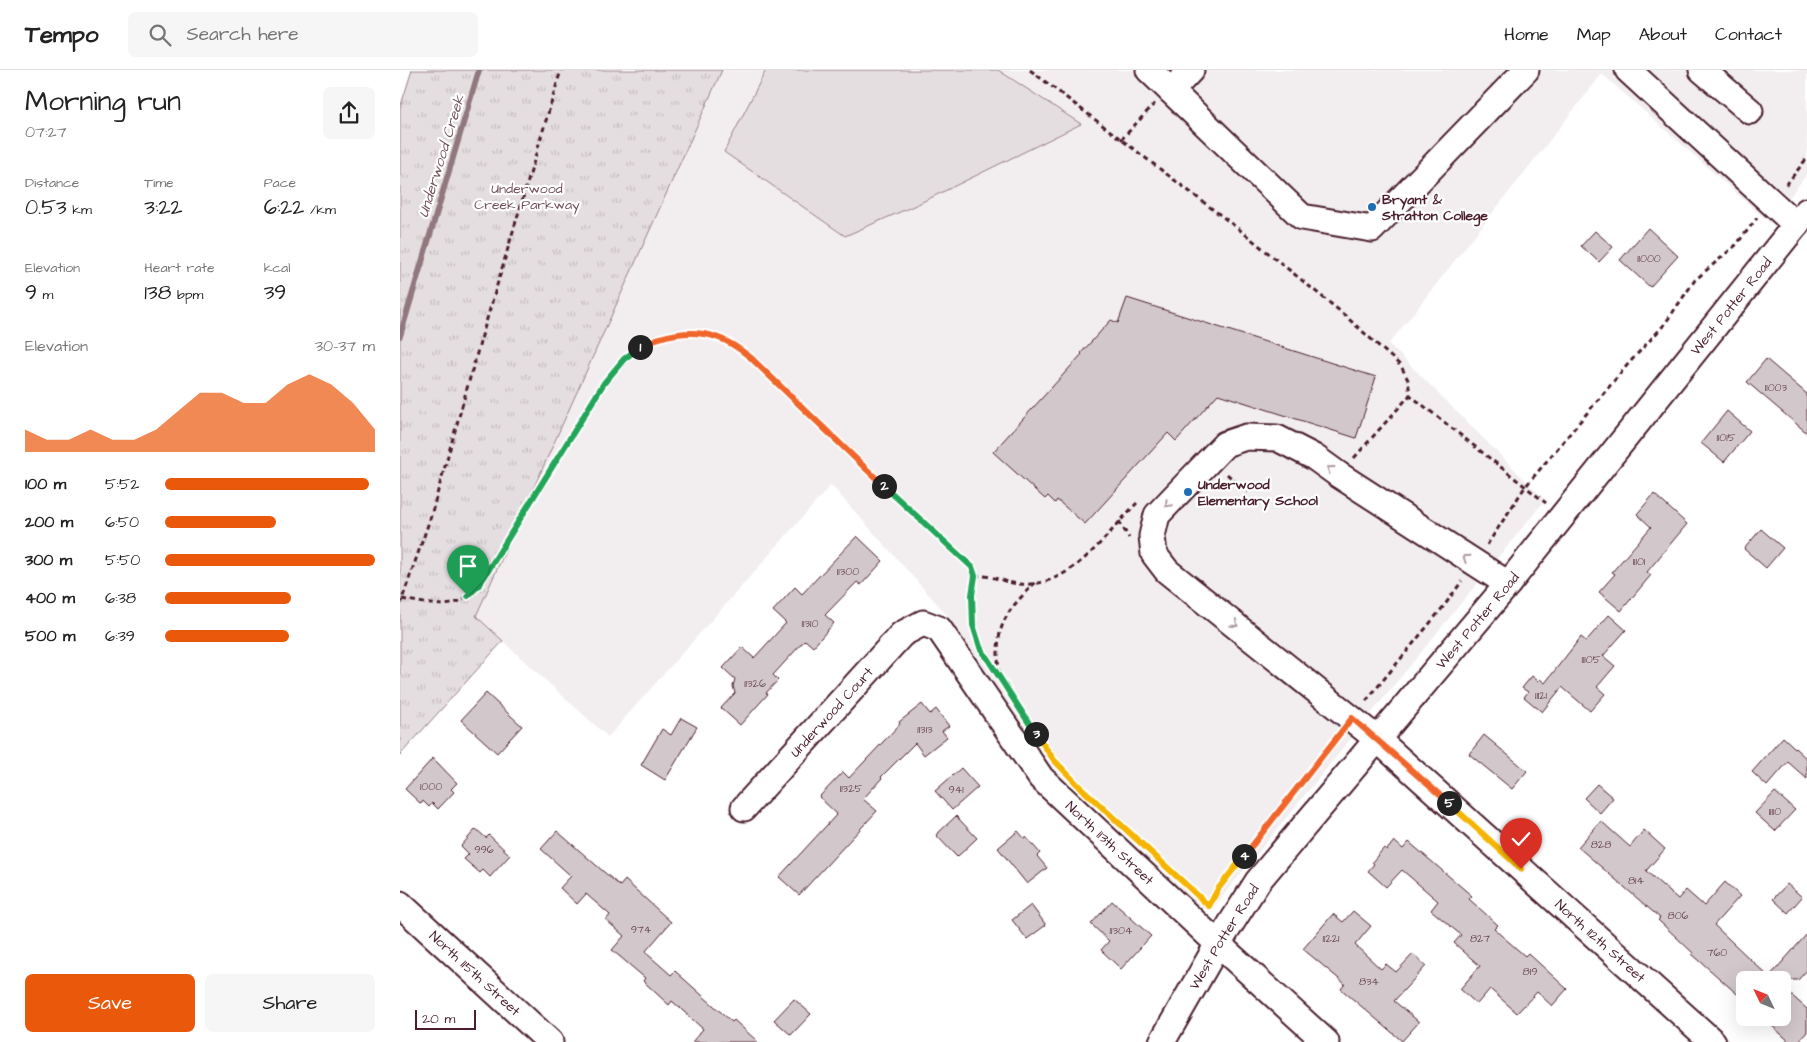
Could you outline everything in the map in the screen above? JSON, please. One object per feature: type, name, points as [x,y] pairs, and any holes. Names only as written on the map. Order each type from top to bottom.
[{"type":"street","points":[[1149,70],[1302,217],[1372,229],[1512,75]]},
{"type":"street","points":[[1170,90],[1191,70]]},
{"type":"street","points":[[1628,70],[1770,202],[1801,218]]},
{"type":"street","points":[[1702,70],[1750,111]]},
{"type":"street","name":"West Potter Road","points":[[1162,1042],[1218,944],[1258,881],[1508,584],[1801,218]]},
{"type":"street","name":"North 112th Street","points":[[1508,584],[1338,475],[1314,457],[1277,438],[1246,437],[1225,444],[1157,516],[1152,536],[1154,554],[1167,571],[1377,739],[1713,1042]]},
{"type":"street","name":"Underwood Court","points":[[744,808],[902,634],[923,623]]},
{"type":"street","name":"North 113th Street","points":[[923,623],[939,629],[1041,778],[1326,1042]]},
{"type":"street","name":"North 115th Street","points":[[400,904],[550,1042]]},
{"type":"path","points":[[400,605],[430,519],[561,70]]},
{"type":"path","points":[[1030,70],[1240,230],[1341,312],[1400,366],[1408,380],[1410,395],[1562,516]]},
{"type":"path","points":[[1121,140],[1170,90]]},
{"type":"path","points":[[1201,899],[1209,906],[1218,889],[1352,718],[1444,606],[1475,564],[1526,487],[1629,363],[1664,325],[1695,280],[1736,245],[1807,158]]},
{"type":"path","points":[[402,599],[428,604],[447,605],[458,603],[468,596],[478,586],[489,569],[604,383],[624,359],[645,344],[661,338],[704,334],[725,340],[750,357],[848,452],[972,567],[975,576],[972,595],[973,625],[980,647],[985,655]]},
{"type":"path","points":[[994,670],[999,678],[997,651],[1000,631],[1008,612],[1035,583]]},
{"type":"shaded area","name":"Underwood Elementary School","points":[[722,70],[1807,70],[1807,174],[1770,223],[1602,74],[1389,344],[1545,500],[1213,908],[1203,909],[1172,884],[1069,786],[1038,753],[948,616],[831,485],[608,737],[476,617]]},
{"type":"green space","name":"Underwood Creek Parkway","points":[[412,70],[722,70],[476,616],[503,641],[400,755],[400,108]]},
{"type":"green space","points":[[766,70],[998,70],[1081,124],[916,205],[845,236],[724,152]]},
{"type":"building","points":[[1648,228],[1678,256],[1650,287],[1620,260]]},
{"type":"building","points":[[1595,231],[1613,247],[1599,262],[1581,246]]},
{"type":"building","points":[[1127,298],[1376,377],[1356,438],[1218,394],[1176,441],[1168,433],[1085,524],[1057,500],[1055,503],[1048,496],[1045,499],[993,452],[1111,320],[1118,323]]},
{"type":"building","points":[[1766,359],[1807,394],[1807,433],[1747,382]]},
{"type":"building","points":[[1727,411],[1750,431],[1724,462],[1701,443]]},
{"type":"building","points":[[1654,494],[1687,524],[1647,572],[1651,575],[1621,611],[1599,592],[1615,574],[1612,572],[1651,527],[1637,514]]},
{"type":"building","points":[[1761,529],[1783,548],[1766,568],[1744,549]]},
{"type":"building","points":[[857,536],[883,561],[861,585],[857,582],[825,615],[834,623],[813,647],[805,640],[773,675],[778,680],[740,725],[721,708],[735,693],[733,686],[735,679],[723,668],[742,647],[754,658],[786,623],[773,611],[795,587],[802,594]]},
{"type":"building","points":[[1609,615],[1626,630],[1603,656],[1615,666],[1597,687],[1605,694],[1590,711],[1562,687],[1542,712],[1524,697],[1528,692],[1522,688],[1532,676],[1538,681],[1540,679],[1545,683],[1581,637],[1586,641]]},
{"type":"building","points":[[486,693],[522,726],[497,753],[461,720]]},
{"type":"building","points":[[922,704],[930,714],[936,709],[949,726],[942,731],[947,737],[924,755],[915,743],[881,777],[863,799],[877,811],[799,895],[779,877],[837,814],[819,797],[843,772],[849,778],[900,724],[899,722]]},
{"type":"building","points":[[681,718],[697,727],[665,780],[641,765],[662,729],[671,735]]},
{"type":"building","points":[[1484,735],[1527,771],[1512,789],[1469,754]]},
{"type":"building","points":[[1783,737],[1807,759],[1807,779],[1788,762],[1767,786],[1752,772]]},
{"type":"building","points":[[433,758],[457,783],[451,789],[454,792],[438,809],[432,803],[429,807],[423,801],[421,804],[405,789]]},
{"type":"building","points":[[961,768],[978,787],[952,810],[935,791]]},
{"type":"building","points":[[1597,784],[1613,798],[1600,813],[1584,798]]},
{"type":"building","points":[[1775,792],[1795,810],[1775,831],[1755,813]]},
{"type":"building","points":[[956,816],[977,838],[957,857],[936,835]]},
{"type":"building","points":[[1601,821],[1630,847],[1644,830],[1665,849],[1646,871],[1678,899],[1686,890],[1704,906],[1725,882],[1740,896],[1714,925],[1763,971],[1736,971],[1736,993],[1692,954],[1658,920],[1660,918],[1578,847]]},
{"type":"building","points":[[476,829],[486,838],[489,835],[510,855],[490,877],[483,870],[480,873],[464,859],[469,854],[461,846]]},
{"type":"building","points":[[557,831],[620,886],[625,880],[671,922],[645,952],[671,975],[675,971],[732,1022],[734,1020],[758,1042],[692,1042],[703,1029],[672,1001],[669,1005],[643,981],[645,978],[612,950],[624,936],[606,920],[610,915],[586,894],[577,904],[560,888],[571,876],[541,849]]},
{"type":"building","points":[[1018,831],[1040,853],[1037,856],[1047,868],[1027,884],[998,848]]},
{"type":"building","points":[[1394,841],[1403,849],[1409,842],[1472,896],[1469,899],[1498,925],[1494,929],[1525,956],[1528,953],[1567,989],[1552,1006],[1537,992],[1517,1013],[1490,989],[1477,1004],[1460,989],[1480,966],[1454,943],[1461,935],[1431,910],[1438,901],[1402,870],[1386,887],[1368,871],[1374,864],[1372,862],[1384,848],[1387,850]]},
{"type":"building","points":[[1787,884],[1802,897],[1788,913],[1773,899]]},
{"type":"building","points":[[1112,901],[1151,936],[1121,969],[1101,950],[1109,941],[1091,924]]},
{"type":"building","points":[[1031,905],[1046,925],[1027,939],[1012,920]]},
{"type":"building","points":[[1353,911],[1371,926],[1355,945],[1381,969],[1386,964],[1396,972],[1413,954],[1426,966],[1394,1001],[1419,1022],[1402,1041],[1341,989],[1345,984],[1303,949],[1333,914],[1343,922]]},
{"type":"building","points":[[1807,934],[1807,970],[1798,980],[1791,980],[1791,971],[1774,971]]},
{"type":"building","points":[[1791,995],[1807,1009],[1807,1032],[1798,1042],[1790,1042],[1772,1026],[1791,1026]]},
{"type":"building","points":[[794,999],[811,1014],[791,1035],[774,1020]]},
{"type":"waterway","name":"Underwood Creek","points":[[400,336],[479,70]]},
{"type":"place","name":"Bryant & Stratton College","points":[[1372,207]]},
{"type":"place","name":"Underwood Elementary School","points":[[1188,492]]},
{"type":"route","points":[[468,596],[478,586],[489,569],[604,383],[624,359],[634,350],[661,338],[690,334],[716,336],[736,346],[750,357],[848,452],[972,567],[975,576],[972,595],[973,625],[980,647],[1026,720],[1054,760],[1079,786],[1209,906],[1218,889],[1352,718],[1521,869]]}]
